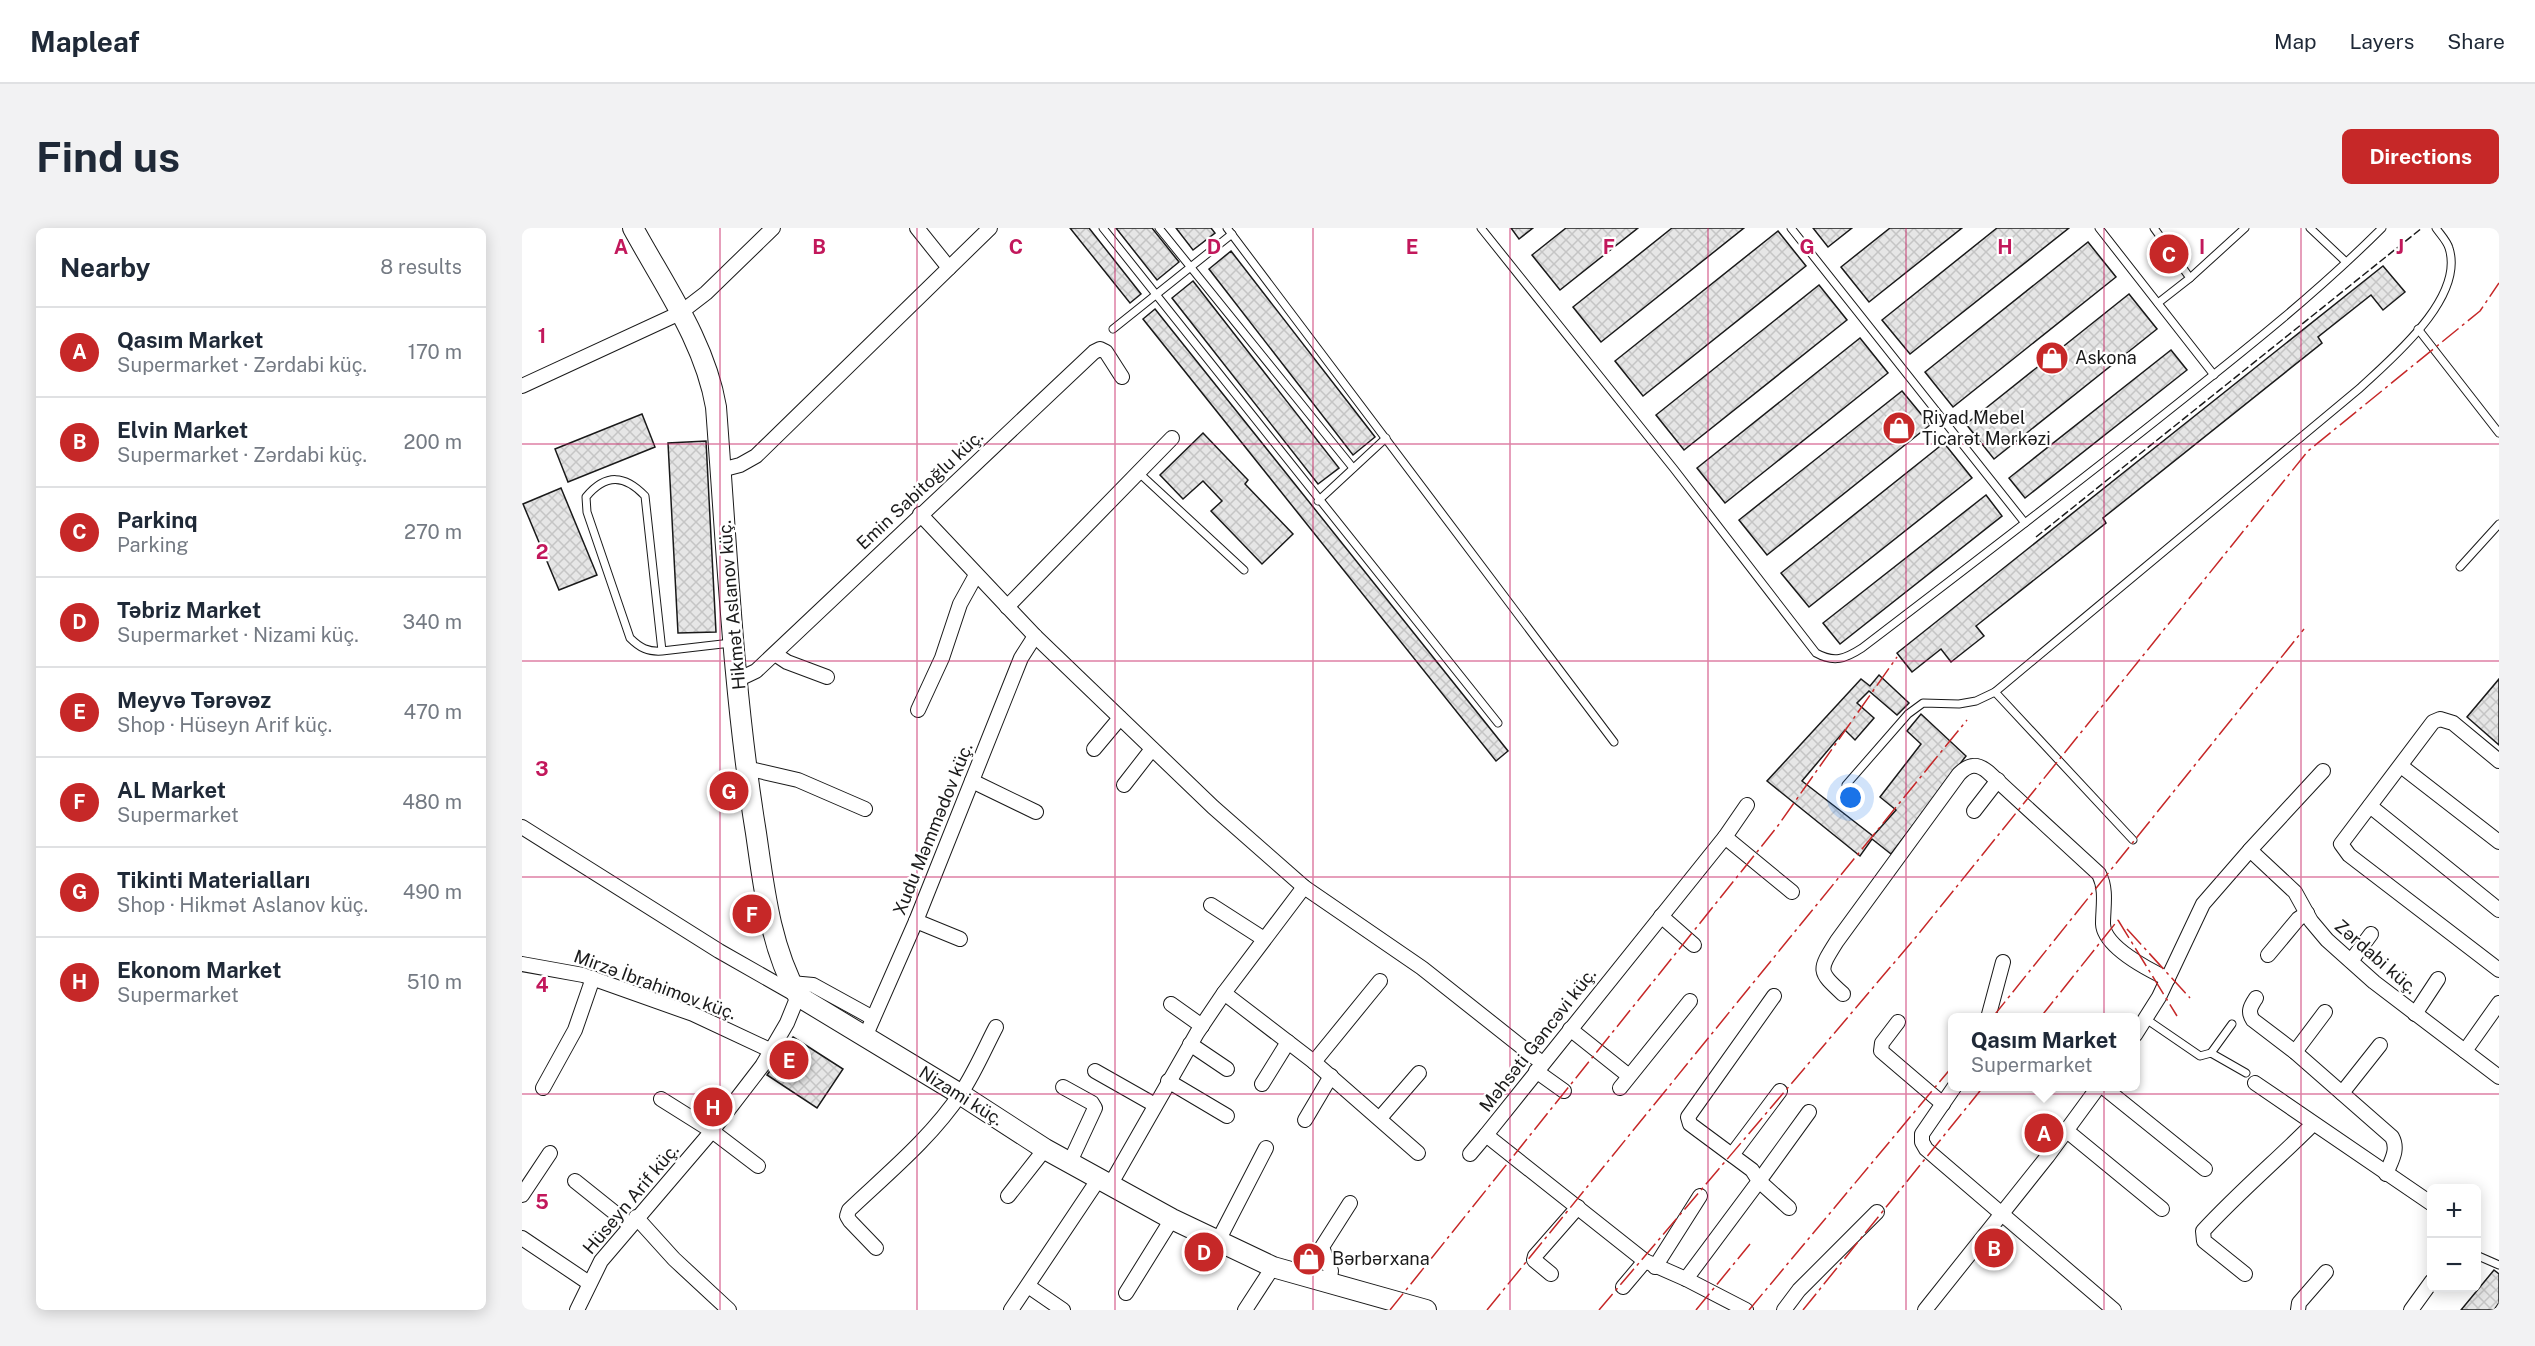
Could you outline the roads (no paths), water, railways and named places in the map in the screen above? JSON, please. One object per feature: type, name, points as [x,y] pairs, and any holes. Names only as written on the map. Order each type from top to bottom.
[{"type":"street","name":"Hikmət Aslanov küç.","points":[[633,228],[680,313],[710,375],[716,407],[733,643],[746,768],[769,912],[784,968],[794,990]]},
{"type":"street","points":[[522,386],[680,313],[705,293],[773,228]]},
{"type":"street","points":[[917,228],[949,268]]},
{"type":"street","points":[[721,470],[740,465],[756,456],[990,228]]},
{"type":"street","name":"Emin Sabitoğlu küç.","points":[[737,680],[756,672],[920,514],[1094,352],[1100,349],[1106,352],[1122,377]]},
{"type":"street","points":[[1007,607],[1172,438]]},
{"type":"street","points":[[920,514],[1035,636],[1213,807],[1304,887],[1422,968],[1564,1091]]},
{"type":"street","points":[[918,710],[942,658],[964,596],[976,575]]},
{"type":"street","name":"Xudu Məmmədov küç.","points":[[865,1037],[916,921],[1020,658],[1035,636]]},
{"type":"street","points":[[775,654],[787,662],[827,677]]},
{"type":"street","points":[[1094,749],[1120,718]]},
{"type":"street","points":[[2499,761],[2453,723],[2440,719],[2433,722],[2344,838],[2342,849],[2499,970]]},
{"type":"street","points":[[1124,785],[1152,749]]},
{"type":"street","points":[[1843,994],[1825,977],[1822,971],[1825,960],[1836,941],[1965,768],[1980,765],[2099,874],[2104,895],[2104,933],[2109,940],[2142,966],[2168,979]]},
{"type":"street","points":[[2401,765],[2499,842]]},
{"type":"street","points":[[746,768],[798,780],[865,809]]},
{"type":"street","points":[[2140,1029],[2168,979],[2203,904],[2250,849],[2323,771]]},
{"type":"street","points":[[1974,811],[1998,780]]},
{"type":"street","points":[[972,781],[1036,812]]},
{"type":"street","name":"Məhsəti Gəncəvi küç.","points":[[1746,1310],[1686,1279],[1650,1264],[1486,1135],[1725,837],[1747,805]]},
{"type":"street","points":[[2370,806],[2499,910]]},
{"type":"street","name":"Nizami küç.","points":[[522,827],[710,946],[794,990],[865,1037],[1104,1184],[1273,1267],[1426,1310]]},
{"type":"street","points":[[1725,837],[1792,892]]},
{"type":"street","name":"Zərdabi küç.","points":[[2250,849],[2295,892],[2317,930],[2351,962],[2499,1077]]},
{"type":"street","points":[[1011,1310],[1104,1184],[1224,993],[1304,887]]},
{"type":"street","points":[[1211,905],[1264,939]]},
{"type":"street","points":[[2268,955],[2298,920],[2307,913]]},
{"type":"street","points":[[1661,916],[1694,945]]},
{"type":"street","points":[[916,921],[960,939]]},
{"type":"street","points":[[2351,962],[2371,934]]},
{"type":"street","points":[[1989,1013],[2003,962]]},
{"type":"street","name":"Mirzə İbrahimov küç.","points":[[522,964],[572,972],[593,978],[693,1014],[772,1051]]},
{"type":"street","points":[[543,1088],[575,1030],[593,978]]},
{"type":"street","points":[[2415,1014],[2438,979]]},
{"type":"street","points":[[1314,1062],[1380,981]]},
{"type":"street","points":[[794,990],[813,985],[873,1018]]},
{"type":"street","name":"Hüseyn Arif küç.","points":[[577,1310],[601,1261],[712,1131],[772,1051],[793,1010],[794,990]]},
{"type":"street","points":[[1224,993],[1331,1076],[1418,1153]]},
{"type":"street","points":[[1773,996],[1688,1118],[1690,1124],[1752,1170],[1759,1181],[1789,1208]]},
{"type":"street","points":[[2256,998],[2250,1009],[2250,1015],[2342,1093],[2394,1141],[2395,1153],[2386,1174]]},
{"type":"street","points":[[1620,1088],[1690,1001]]},
{"type":"street","points":[[2465,1051],[2499,1003]]},
{"type":"street","points":[[1171,1004],[1202,1026]]},
{"type":"street","points":[[2295,1052],[2325,1012]]},
{"type":"street","points":[[1898,1022],[1882,1043],[1881,1051],[1943,1104]]},
{"type":"street","points":[[876,1248],[850,1221],[847,1216],[849,1210],[915,1148],[960,1094],[996,1026]]},
{"type":"street","points":[[1570,1029],[1629,1076]]},
{"type":"street","points":[[1262,1084],[1288,1042]]},
{"type":"street","points":[[1190,1044],[1227,1069]]},
{"type":"street","points":[[2342,1093],[2380,1045]]},
{"type":"street","points":[[1095,1071],[1155,1105]]},
{"type":"street","points":[[1380,1118],[1419,1073]]},
{"type":"street","points":[[1305,1120],[1331,1076]]},
{"type":"street","points":[[2250,1078],[2313,1124],[2427,1201]]},
{"type":"street","points":[[1168,1081],[1227,1116]]},
{"type":"street","points":[[1063,1088],[1092,1103],[1095,1108],[1069,1164]]},
{"type":"street","points":[[1732,1155],[1780,1090]]},
{"type":"street","points":[[1952,1091],[1922,1134],[1922,1142],[1926,1149],[2114,1310]]},
{"type":"street","points":[[1925,1310],[2003,1214],[2096,1091]]},
{"type":"street","points":[[2106,1091],[2205,1169]]},
{"type":"street","points":[[661,1099],[712,1131],[758,1166]]},
{"type":"street","points":[[1686,1279],[1809,1112]]},
{"type":"street","points":[[2245,1274],[2204,1241],[2203,1231],[2234,1197],[2282,1156],[2313,1124]]},
{"type":"street","points":[[2067,1131],[2162,1209]]},
{"type":"street","points":[[1470,1154],[1486,1135]]},
{"type":"street","points":[[1218,1241],[1266,1148]]},
{"type":"street","points":[[1008,1196],[1045,1149]]},
{"type":"street","points":[[522,1195],[550,1153]]},
{"type":"street","points":[[575,1182],[633,1221],[729,1310]]},
{"type":"street","points":[[1623,1287],[1650,1264],[1700,1196]]},
{"type":"street","points":[[1329,1284],[1331,1271],[1322,1247],[1350,1203]]},
{"type":"street","points":[[1551,1274],[1534,1260],[1535,1256],[1578,1207]]},
{"type":"street","points":[[1784,1310],[1799,1290],[1877,1212]]},
{"type":"street","points":[[1126,1293],[1172,1219]]},
{"type":"street","points":[[522,1238],[589,1283]]},
{"type":"street","points":[[1245,1310],[1273,1267]]},
{"type":"street","points":[[2298,1310],[2299,1303],[2326,1272]]},
{"type":"street","points":[[1028,1286],[1063,1310]]},
{"type":"street","points":[[2411,1310],[2427,1288]]},
{"type":"lane","points":[[1103,228],[1318,501],[1498,723]]},
{"type":"lane","points":[[1160,228],[1353,468]]},
{"type":"lane","points":[[1481,228],[1660,451],[1816,652],[1825,658],[1836,660],[1848,657],[1862,648],[2025,524],[2214,375],[2278,323],[2382,228]]},
{"type":"lane","points":[[1791,228],[2025,524]]},
{"type":"lane","points":[[2099,228],[2214,375]]},
{"type":"lane","points":[[2154,228],[2190,278]]},
{"type":"lane","points":[[2158,303],[2190,278],[2245,228]]},
{"type":"lane","points":[[2310,228],[2346,262]]},
{"type":"lane","points":[[1846,785],[1908,714],[1923,703],[1976,701],[1995,692],[2360,388],[2392,358],[2438,305],[2450,276],[2449,248],[2436,228]]},
{"type":"lane","points":[[1113,329],[1190,268],[1229,231],[1614,742]]},
{"type":"lane","points":[[2418,328],[2499,434]]},
{"type":"lane","points":[[1318,501],[1386,438]]},
{"type":"lane","points":[[1138,472],[1244,570]]},
{"type":"lane","points":[[662,651],[645,496],[632,483],[621,480],[595,486],[586,497],[587,512],[630,638],[640,648],[662,651],[733,643]]},
{"type":"lane","points":[[2460,567],[2499,524]]},
{"type":"lane","points":[[1995,692],[2133,840]]},
{"type":"lane","points":[[2146,1019],[2200,1056],[2211,1053],[2232,1024]]},
{"type":"lane","points":[[2211,1053],[2250,1078]]},
{"type":"lane","points":[[2481,1257],[2499,1265]]},
{"type":"place","name":"Parkinq","points":[[2169,254]]},
{"type":"place","name":"Askona","points":[[2052,358]]},
{"type":"place","name":"Riyad Mebel Ticarət Mərkəzi","points":[[1899,428]]},
{"type":"place","name":"Tikinti Materialları","points":[[729,791]]},
{"type":"place","name":"AL Market","points":[[752,914]]},
{"type":"place","name":"Meyvə Tərəvəz","points":[[789,1060]]},
{"type":"place","name":"Ekonom Market","points":[[713,1107]]},
{"type":"place","name":"Qasım Market","points":[[2044,1133]]},
{"type":"place","name":"Elvin Market","points":[[1994,1248]]},
{"type":"place","name":"Təbriz Market","points":[[1204,1252]]},
{"type":"place","name":"Bərbərxana","points":[[1309,1259]]}]
